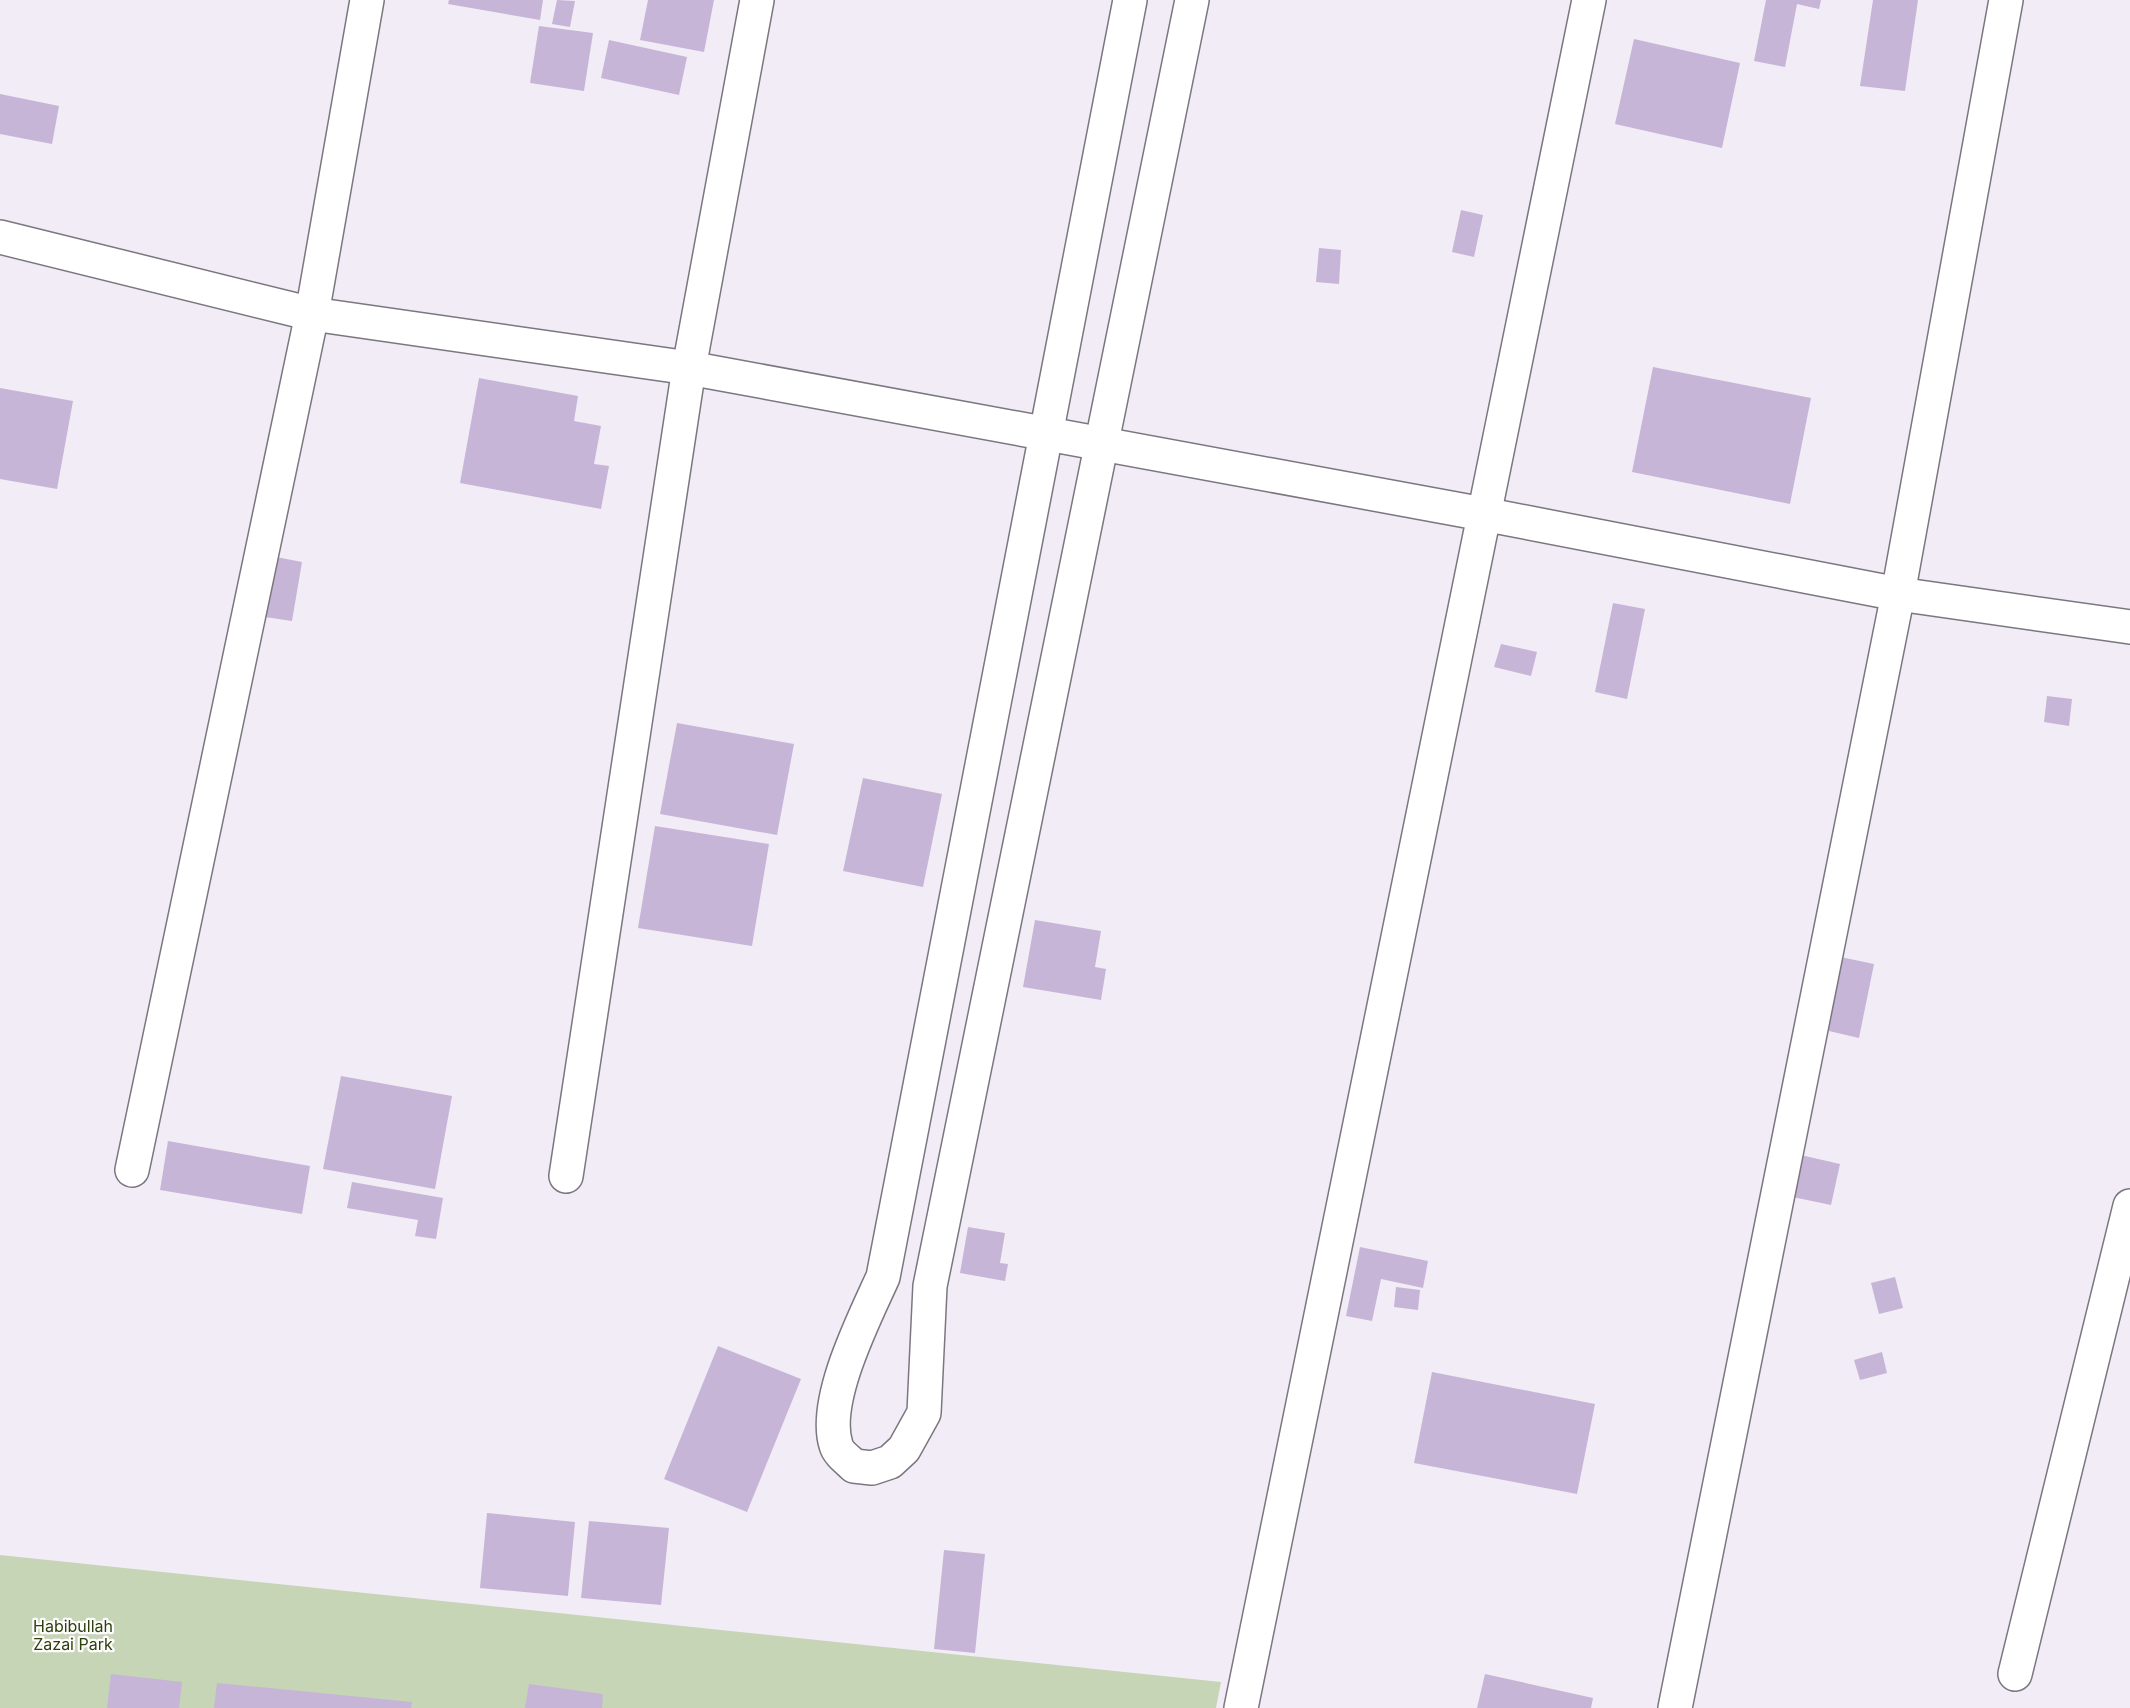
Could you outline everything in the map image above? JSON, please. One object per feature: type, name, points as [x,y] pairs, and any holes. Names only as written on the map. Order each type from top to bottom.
[{"type":"street","points":[[132,1170],[312,314],[368,0]]},
{"type":"street","points":[[566,1176],[689,368],[757,0]]},
{"type":"street","points":[[1130,0],[883,1277],[859,1331],[841,1380],[832,1419],[836,1447],[854,1466],[872,1468],[891,1462],[904,1449],[924,1413],[930,1286],[1192,0]]},
{"type":"street","points":[[1241,1708],[1589,0]]},
{"type":"street","points":[[1675,1708],[1898,594],[2006,0]]},
{"type":"street","points":[[0,237],[312,314],[689,368],[1483,514],[1898,594],[2130,627]]},
{"type":"street","points":[[903,1179],[950,1187]]},
{"type":"street","points":[[2015,1674],[2130,1206]]},
{"type":"street","points":[[883,1277],[930,1286]]},
{"type":"green space","name":"Habibullah Zazai Park","points":[[0,1555],[1221,1682],[1216,1708],[0,1708]]},
{"type":"building","points":[[449,0],[543,0],[540,20],[448,4]]},
{"type":"building","points":[[557,0],[575,1],[570,27],[552,24]]},
{"type":"building","points":[[648,0],[714,0],[704,52],[640,40]]},
{"type":"building","points":[[1766,0],[1821,0],[1819,9],[1797,4],[1785,67],[1754,61]]},
{"type":"building","points":[[1873,0],[1918,0],[1905,91],[1860,86]]},
{"type":"building","points":[[539,26],[593,33],[584,91],[530,83]]},
{"type":"building","points":[[1634,39],[1740,63],[1722,148],[1615,124]]},
{"type":"building","points":[[609,40],[687,57],[679,95],[601,78]]},
{"type":"building","points":[[0,94],[59,106],[52,144],[0,134]]},
{"type":"building","points":[[1461,210],[1483,215],[1474,257],[1452,252]]},
{"type":"building","points":[[1319,248],[1341,250],[1339,284],[1316,282]]},
{"type":"building","points":[[1653,367],[1811,398],[1790,504],[1632,472]]},
{"type":"building","points":[[479,378],[578,396],[574,421],[601,426],[594,464],[609,466],[601,509],[460,483]]},
{"type":"building","points":[[0,388],[73,401],[57,489],[0,479]]},
{"type":"building","points":[[276,557],[302,562],[292,621],[265,617]]},
{"type":"building","points":[[1613,603],[1645,609],[1627,699],[1595,692]]},
{"type":"building","points":[[1501,644],[1537,652],[1531,676],[1494,667]]},
{"type":"building","points":[[2047,696],[2072,699],[2069,726],[2044,722]]},
{"type":"building","points":[[677,723],[794,744],[777,835],[660,814]]},
{"type":"building","points":[[863,778],[942,794],[923,887],[843,871]]},
{"type":"building","points":[[655,826],[769,844],[752,946],[638,928]]},
{"type":"building","points":[[1035,920],[1101,931],[1095,967],[1106,969],[1101,1000],[1023,987]]},
{"type":"building","points":[[1831,955],[1874,964],[1859,1038],[1816,1028]]},
{"type":"building","points":[[341,1076],[452,1096],[435,1189],[323,1169]]},
{"type":"building","points":[[168,1141],[310,1166],[302,1214],[160,1190]]},
{"type":"building","points":[[1792,1153],[1840,1164],[1831,1205],[1783,1195]]},
{"type":"building","points":[[352,1182],[443,1198],[436,1239],[415,1236],[418,1220],[347,1208]]},
{"type":"building","points":[[968,1227],[1005,1233],[1000,1263],[1008,1264],[1005,1281],[960,1273]]},
{"type":"building","points":[[1360,1247],[1428,1261],[1423,1288],[1381,1279],[1372,1321],[1346,1316]]},
{"type":"building","points":[[1895,1277],[1903,1308],[1879,1314],[1871,1283]]},
{"type":"building","points":[[1396,1287],[1420,1290],[1418,1310],[1394,1307]]},
{"type":"building","points":[[718,1346],[801,1379],[747,1512],[664,1479]]},
{"type":"building","points":[[1882,1352],[1887,1373],[1860,1380],[1854,1360]]},
{"type":"building","points":[[1432,1372],[1595,1404],[1577,1494],[1414,1463]]},
{"type":"building","points":[[487,1513],[575,1522],[568,1596],[480,1588]]},
{"type":"building","points":[[589,1521],[669,1528],[661,1605],[581,1598]]},
{"type":"building","points":[[944,1550],[985,1554],[975,1653],[934,1649]]},
{"type":"building","points":[[111,1674],[182,1682],[179,1708],[107,1708]]},
{"type":"building","points":[[1485,1674],[1593,1698],[1591,1708],[1477,1708]]},
{"type":"building","points":[[217,1683],[412,1702],[411,1708],[214,1708]]},
{"type":"building","points":[[529,1684],[603,1694],[602,1708],[525,1708]]}]
